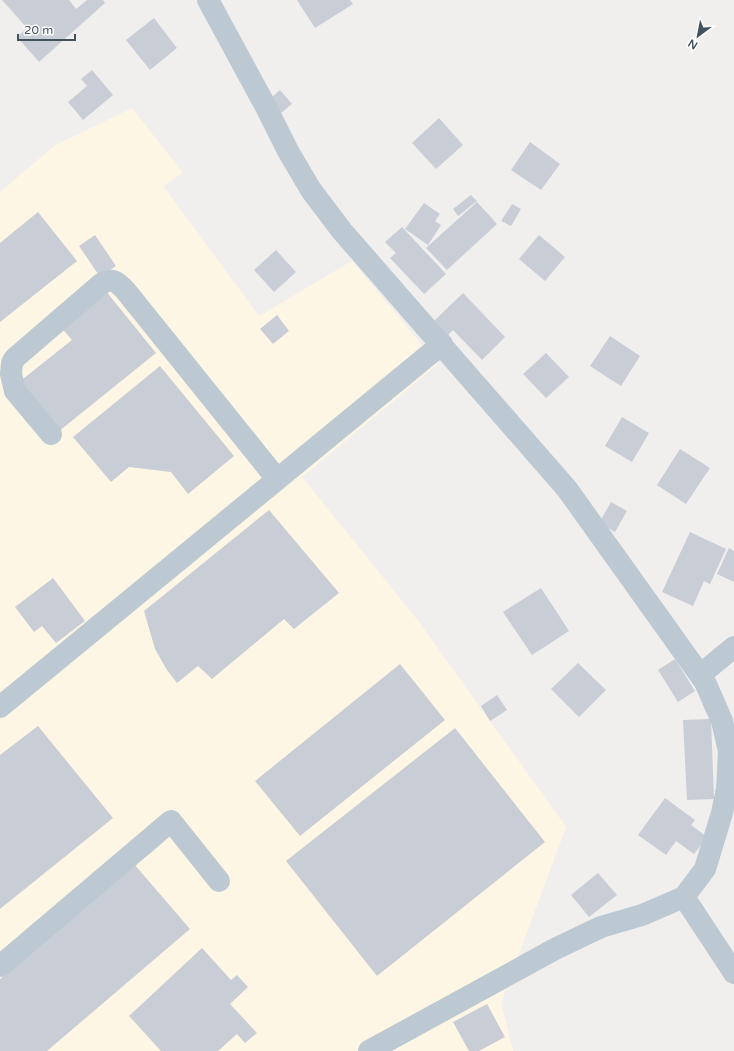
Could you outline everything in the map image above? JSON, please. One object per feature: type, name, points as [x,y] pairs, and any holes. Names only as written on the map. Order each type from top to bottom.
[{"type":"street","points":[[208,0],[288,151],[311,190],[342,231],[567,489],[705,682],[722,721],[729,750],[727,789],[722,813],[705,869],[684,897],[642,915],[601,928],[562,946],[369,1051]]},
{"type":"street","points":[[51,434],[15,391],[11,374],[12,363],[15,358],[101,284],[107,280],[113,281],[125,290],[277,478]]},
{"type":"street","points":[[0,707],[442,344]]},
{"type":"street","points":[[700,675],[734,646]]},
{"type":"street","points":[[0,966],[171,821],[219,881]]},
{"type":"street","points":[[684,897],[734,973]]},
{"type":"shaded area","points":[[132,108],[183,173],[163,186],[259,316],[352,261],[438,364],[302,477],[419,622],[566,827],[501,1002],[513,1051],[0,1051],[0,192],[54,146]]},
{"type":"building","points":[[2,0],[69,0],[76,9],[87,0],[103,0],[105,3],[39,62],[17,37],[27,28]]},
{"type":"building","points":[[297,0],[350,0],[353,4],[315,28]]},
{"type":"building","points":[[154,18],[177,48],[150,70],[126,40]]},
{"type":"building","points":[[92,70],[113,95],[83,120],[68,102],[87,86],[81,79]]},
{"type":"building","points":[[280,90],[292,104],[281,113],[270,99]]},
{"type":"building","points":[[439,118],[463,145],[436,169],[412,143]]},
{"type":"building","points":[[530,142],[560,164],[541,190],[511,170]]},
{"type":"building","points":[[471,195],[477,201],[458,216],[453,209]]},
{"type":"building","points":[[477,202],[497,224],[447,270],[426,248]]},
{"type":"building","points":[[424,203],[440,214],[435,221],[441,225],[428,245],[405,229]]},
{"type":"building","points":[[512,204],[521,209],[511,226],[501,221]]},
{"type":"building","points":[[38,212],[77,261],[0,322],[0,243]]},
{"type":"building","points":[[402,227],[446,274],[424,294],[390,258],[396,253],[385,242]]},
{"type":"building","points":[[95,235],[116,266],[100,277],[79,246]]},
{"type":"building","points":[[539,235],[565,257],[545,281],[519,259]]},
{"type":"building","points":[[276,250],[296,272],[274,292],[254,270]]},
{"type":"building","points":[[105,290],[156,353],[58,432],[19,382],[72,340],[60,326]]},
{"type":"building","points":[[463,293],[505,337],[482,360],[453,330],[446,337],[433,322]]},
{"type":"building","points":[[277,315],[289,331],[273,344],[260,329]]},
{"type":"building","points":[[610,336],[640,356],[621,386],[590,366]]},
{"type":"building","points":[[546,353],[569,377],[546,398],[523,374]]},
{"type":"building","points":[[160,366],[234,456],[188,494],[171,472],[129,467],[111,482],[73,437]]},
{"type":"building","points":[[622,417],[649,433],[632,462],[605,446]]},
{"type":"building","points":[[680,449],[710,468],[686,504],[657,485]]},
{"type":"building","points":[[611,502],[627,511],[615,532],[599,523]]},
{"type":"building","points":[[269,510],[339,593],[294,629],[284,619],[212,679],[198,666],[177,683],[167,670],[155,649],[144,611]]},
{"type":"building","points":[[690,532],[726,549],[710,584],[704,581],[693,606],[662,592]]},
{"type":"building","points":[[729,548],[734,551],[734,582],[717,574]]},
{"type":"building","points":[[53,578],[85,621],[56,643],[42,626],[34,632],[15,607]]},
{"type":"building","points":[[541,588],[569,631],[532,655],[503,612]]},
{"type":"building","points":[[675,659],[695,691],[678,702],[658,670]]},
{"type":"building","points":[[578,663],[606,690],[579,717],[551,689]]},
{"type":"building","points":[[400,664],[445,720],[300,836],[255,781]]},
{"type":"building","points":[[497,695],[507,710],[490,721],[481,706]]},
{"type":"building","points":[[711,719],[714,799],[687,800],[683,720]]},
{"type":"building","points":[[38,726],[113,818],[0,909],[0,755]]},
{"type":"building","points":[[455,728],[545,842],[377,976],[286,861]]},
{"type":"building","points":[[665,798],[695,820],[691,825],[707,837],[694,854],[676,841],[666,855],[638,835]]},
{"type":"building","points":[[134,864],[190,929],[47,1051],[0,1051],[0,979]]},
{"type":"building","points":[[598,873],[617,895],[589,917],[571,895]]},
{"type":"building","points":[[202,948],[231,980],[237,975],[248,987],[230,1004],[257,1033],[245,1043],[237,1034],[218,1051],[161,1051],[129,1016]]},
{"type":"building","points":[[487,1004],[505,1037],[479,1051],[469,1051],[453,1022]]}]
